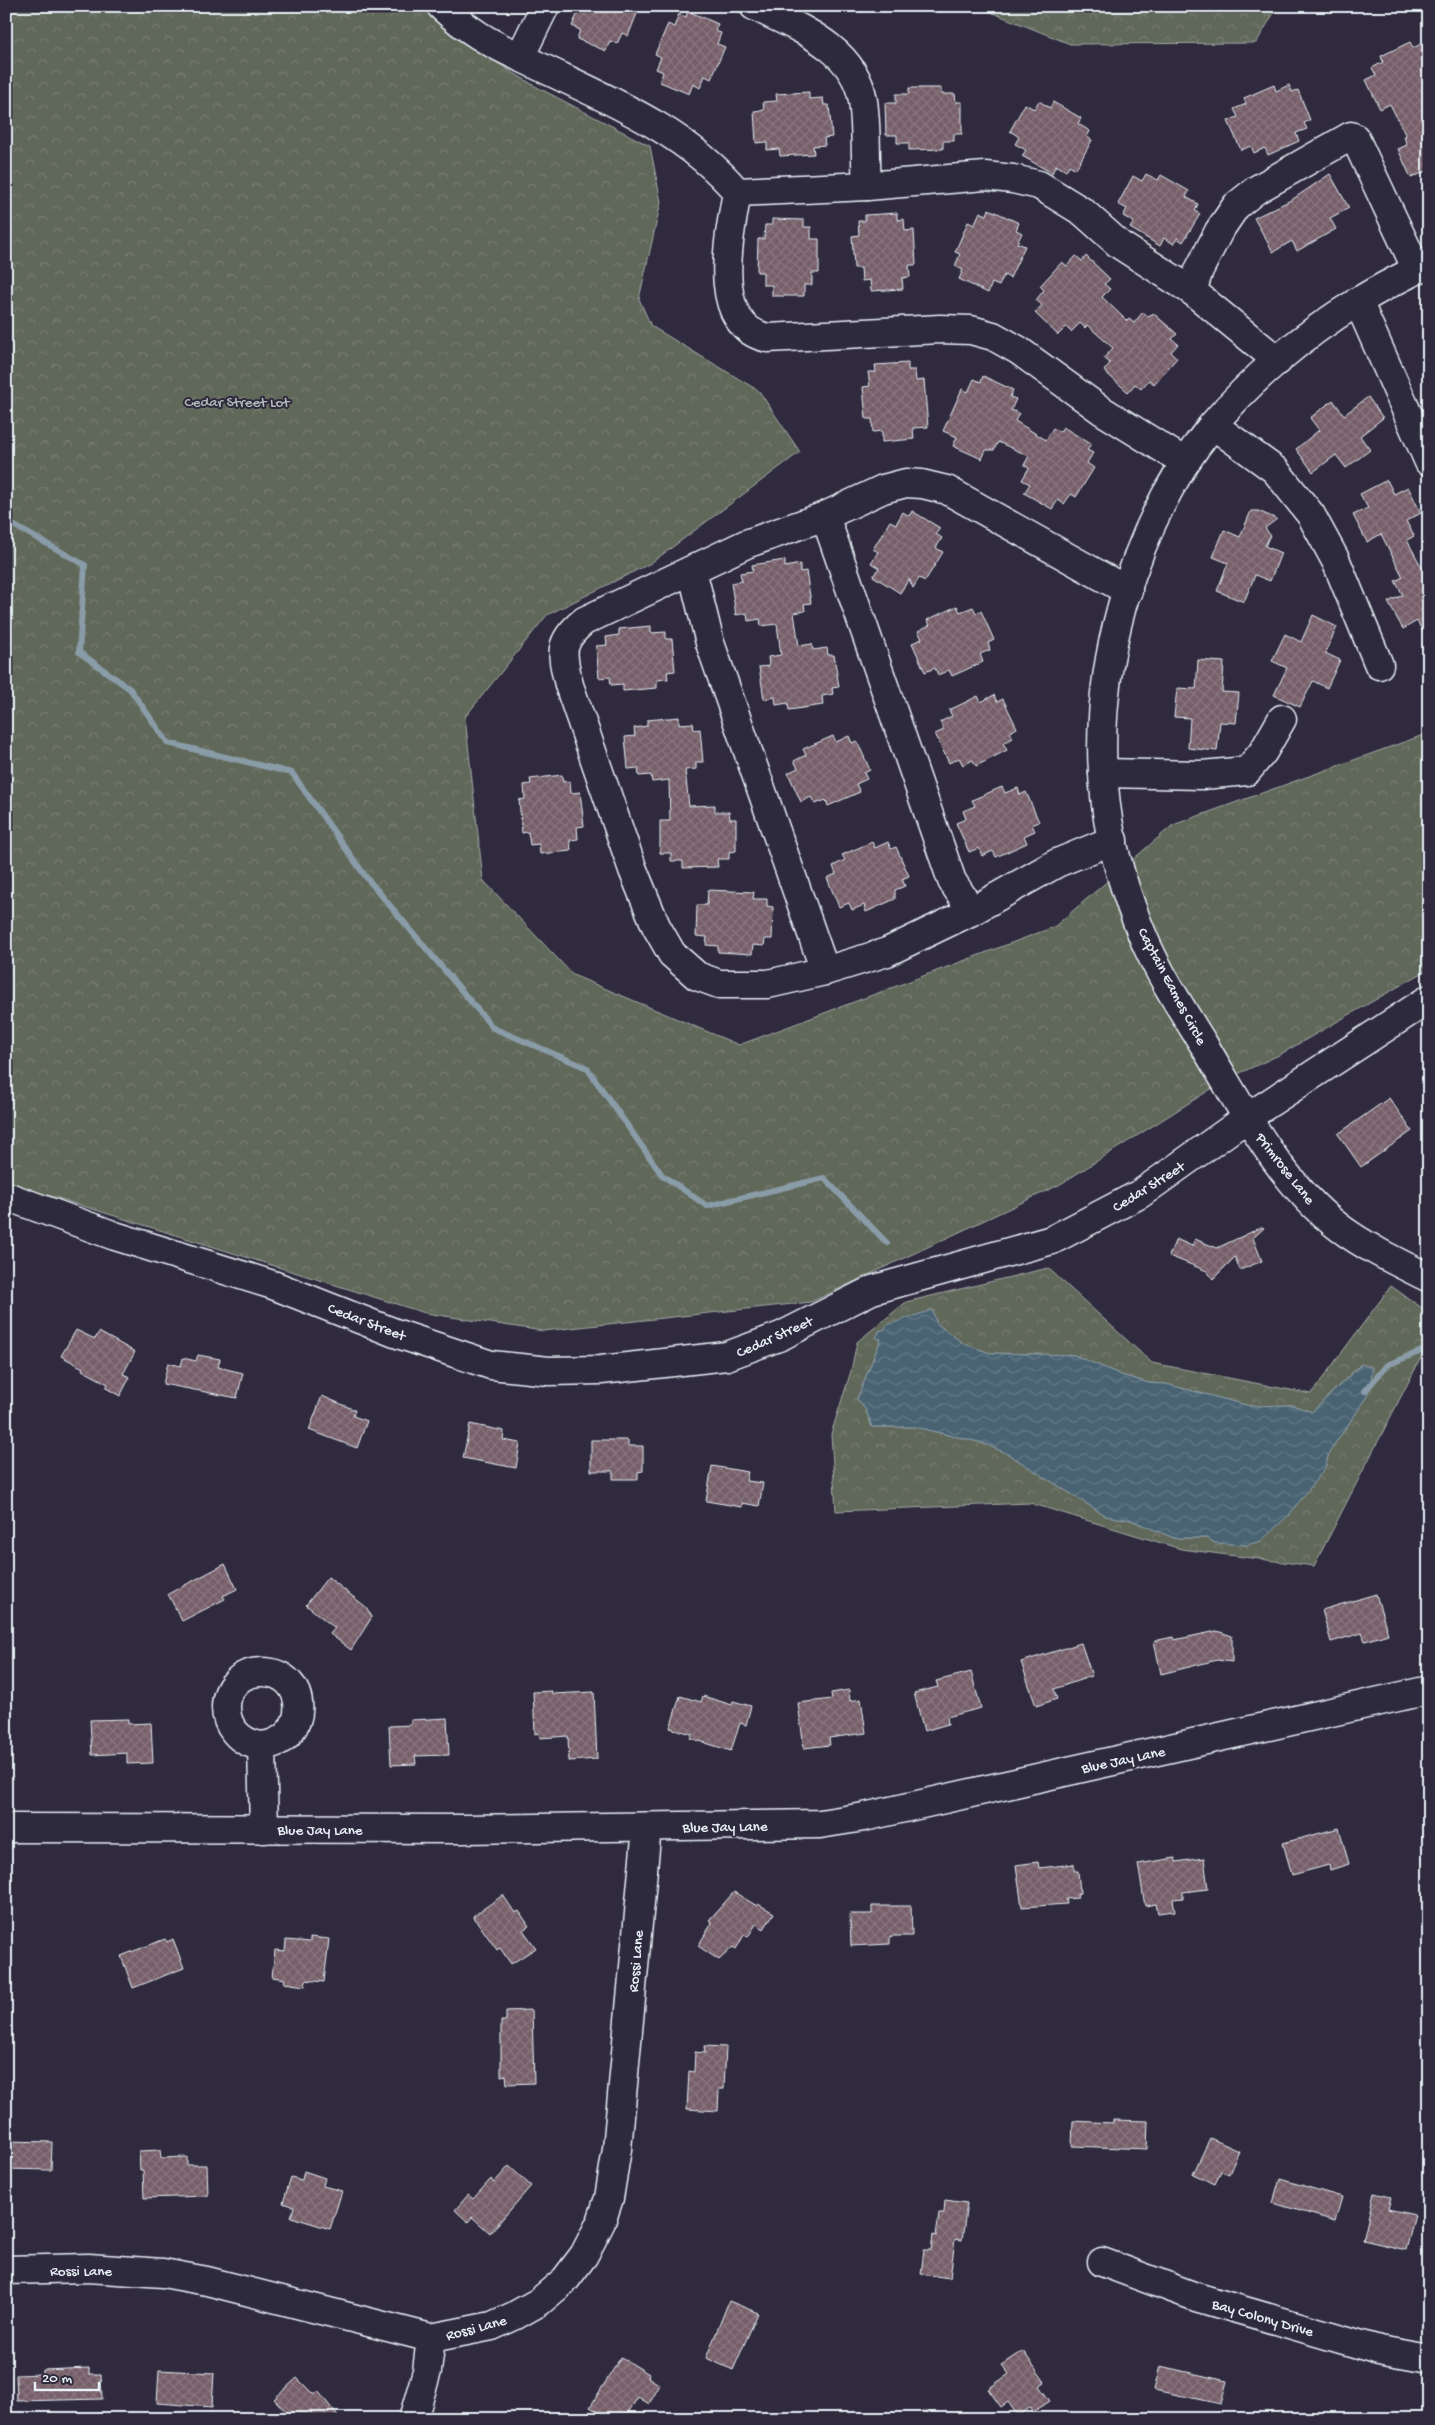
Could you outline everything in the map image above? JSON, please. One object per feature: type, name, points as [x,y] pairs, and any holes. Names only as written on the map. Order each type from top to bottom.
[{"type":"street","points":[[441,6],[461,24],[485,41],[657,126],[689,145],[720,172],[737,192],[727,257],[727,280],[731,301],[742,323],[756,335],[768,338],[940,329],[970,330],[993,336],[1018,350],[1101,410],[1185,462]]},
{"type":"street","points":[[520,57],[545,6]]},
{"type":"street","points":[[754,6],[830,47],[843,60],[857,83],[863,99],[867,186]]},
{"type":"street","points":[[1192,292],[1199,270],[1236,206],[1256,190],[1351,136],[1355,138],[1423,267]]},
{"type":"street","points":[[737,192],[867,186],[985,176],[1013,179],[1039,185],[1083,212],[1120,245],[1192,292],[1278,361]]},
{"type":"street","name":"Captain Eames Circle","points":[[1248,1118],[1170,989],[1145,940],[1127,892],[1106,807],[1103,773],[1106,688],[1115,633],[1148,533],[1185,462],[1213,425],[1256,381],[1325,323],[1358,302],[1423,267]]},
{"type":"street","points":[[1358,302],[1429,462]]},
{"type":"street","points":[[1213,425],[1275,470],[1310,515],[1336,561],[1379,664]]},
{"type":"street","points":[[1113,840],[1057,864],[972,911],[888,952],[825,971],[768,984],[718,984],[697,976],[672,954],[656,926],[633,870],[587,740],[569,685],[563,659],[564,644],[569,633],[584,621],[746,544],[825,516],[882,489],[906,484],[922,484],[948,490],[1128,591]]},
{"type":"street","points":[[825,516],[952,881],[972,911]]},
{"type":"street","points":[[692,570],[710,642],[825,971]]},
{"type":"street","points":[[1103,773],[1202,775],[1247,771],[1263,752],[1282,719]]},
{"type":"street","name":"Cedar Street","points":[[6,1196],[115,1236],[273,1285],[395,1332],[491,1365],[549,1371],[600,1370],[727,1356],[781,1336],[872,1290],[1052,1240],[1140,1194],[1248,1118],[1429,999]]},
{"type":"street","name":"Primrose Lane","points":[[1248,1118],[1304,1196],[1340,1228],[1392,1259],[1429,1278]]},
{"type":"street","name":"Blue Jay Lane","points":[[6,1828],[464,1829],[736,1827],[820,1824],[864,1817],[1429,1690]]},
{"type":"street","points":[[262,1746],[264,1829]]},
{"type":"street","name":"Rossi Lane","points":[[6,2270],[88,2268],[162,2273],[207,2281],[431,2338],[492,2326],[540,2302],[565,2280],[584,2256],[601,2222],[609,2198],[617,2149],[648,1827]]},
{"type":"street","name":"Bay Colony Drive","points":[[1102,2262],[1196,2297],[1379,2350],[1429,2359]]},
{"type":"street","points":[[413,2419],[427,2371],[431,2338]]},
{"type":"green space","name":"Cedar Street Lot","points":[[6,6],[427,6],[452,35],[535,86],[650,146],[661,202],[639,299],[651,326],[759,391],[800,452],[651,563],[547,615],[465,717],[483,880],[573,975],[739,1045],[1054,927],[1173,825],[1429,733],[1429,969],[1279,1055],[1227,1079],[1059,1185],[811,1302],[543,1331],[425,1313],[6,1182]]},
{"type":"green space","points":[[976,6],[1278,6],[1256,43],[1070,44]]},
{"type":"green space","points":[[1048,1268],[1152,1363],[1311,1394],[1391,1286],[1429,1313],[1429,1342],[1314,1566],[1181,1549],[1030,1503],[836,1511],[831,1434],[851,1371],[857,1342],[906,1302]],"holes":[[[932,1310],[937,1324],[964,1344],[990,1353],[1074,1355],[1124,1376],[1149,1383],[1166,1384],[1250,1406],[1292,1405],[1312,1412],[1361,1364],[1368,1396],[1329,1452],[1325,1468],[1215,1543],[1207,1538],[1174,1538],[1131,1520],[1106,1516],[1008,1454],[983,1443],[915,1427],[872,1427],[866,1410],[857,1399],[881,1339]]]},
{"type":"water","points":[[932,1310],[937,1324],[964,1344],[990,1353],[1074,1355],[1124,1376],[1149,1383],[1166,1384],[1250,1406],[1292,1405],[1312,1412],[1362,1364],[1373,1368],[1368,1396],[1329,1452],[1325,1468],[1289,1515],[1261,1541],[1247,1545],[1215,1543],[1207,1538],[1174,1538],[1131,1520],[1106,1516],[1008,1454],[983,1443],[915,1427],[872,1427],[866,1410],[857,1399],[881,1339],[876,1338],[880,1330],[884,1330],[887,1325]]},
{"type":"building","points":[[581,6],[640,6],[628,36],[622,33],[617,44],[610,41],[606,51],[577,39],[580,30],[572,26]]},
{"type":"building","points":[[688,11],[718,24],[715,31],[721,33],[717,44],[725,47],[711,79],[705,76],[700,88],[693,84],[689,94],[660,82],[663,72],[656,69],[661,57],[655,54],[668,24],[674,27],[679,14],[686,17]]},
{"type":"building","points":[[1429,40],[1429,170],[1411,178],[1398,149],[1407,145],[1404,137],[1406,136],[1390,104],[1380,109],[1366,80],[1376,75],[1372,68],[1383,62],[1381,56],[1410,42],[1413,48]]},
{"type":"building","points":[[1274,85],[1276,91],[1289,85],[1292,92],[1298,90],[1310,120],[1304,123],[1307,129],[1296,133],[1299,141],[1268,155],[1265,148],[1254,153],[1251,146],[1241,150],[1228,121],[1238,117],[1234,109],[1246,104],[1244,98]]},
{"type":"building","points":[[909,88],[941,88],[941,94],[955,94],[956,102],[962,102],[962,134],[954,134],[954,141],[943,141],[943,149],[909,150],[909,143],[897,143],[897,135],[886,135],[885,103],[896,103],[896,94],[909,94]]},
{"type":"building","points":[[809,92],[809,99],[823,98],[824,105],[829,105],[832,137],[824,138],[825,145],[813,146],[814,154],[780,156],[779,149],[767,150],[767,142],[756,143],[754,111],[764,110],[763,102],[777,101],[776,94]]},
{"type":"building","points":[[1039,101],[1050,108],[1053,102],[1081,118],[1078,124],[1090,131],[1087,137],[1092,140],[1076,169],[1069,165],[1066,171],[1056,165],[1052,173],[1022,156],[1026,150],[1015,144],[1019,137],[1010,131],[1025,104],[1034,109]]},
{"type":"building","points":[[1146,174],[1158,180],[1161,175],[1189,191],[1186,197],[1198,204],[1195,211],[1200,214],[1183,242],[1177,238],[1174,244],[1164,238],[1160,246],[1130,228],[1134,222],[1123,216],[1127,209],[1118,204],[1133,176],[1142,181]]},
{"type":"building","points":[[1330,174],[1349,208],[1330,218],[1336,229],[1297,251],[1292,241],[1273,252],[1254,218],[1293,199]]},
{"type":"building","points":[[989,209],[1019,223],[1016,230],[1022,233],[1017,243],[1025,246],[1010,278],[1004,275],[999,286],[992,283],[988,293],[959,279],[963,270],[955,266],[960,254],[955,252],[968,222],[974,225],[980,212],[987,215]]},
{"type":"building","points":[[897,213],[897,220],[904,219],[905,231],[914,230],[916,265],[909,265],[910,277],[902,278],[903,289],[871,291],[870,280],[862,281],[861,268],[854,268],[852,236],[859,235],[858,221],[865,221],[865,215]]},
{"type":"building","points":[[772,219],[804,220],[804,227],[811,227],[811,239],[819,239],[819,273],[812,273],[812,285],[804,285],[804,296],[772,296],[772,285],[763,285],[763,272],[757,272],[758,239],[764,239],[765,225],[772,225]]},
{"type":"building","points":[[1076,256],[1082,261],[1086,256],[1110,279],[1104,284],[1110,289],[1102,297],[1127,321],[1129,319],[1134,323],[1143,312],[1149,317],[1153,313],[1177,334],[1172,339],[1178,344],[1171,352],[1177,358],[1154,384],[1149,380],[1141,389],[1135,384],[1128,392],[1104,371],[1110,363],[1104,358],[1113,348],[1087,325],[1085,328],[1080,323],[1071,332],[1066,327],[1058,335],[1035,313],[1042,305],[1036,300],[1044,290],[1040,286],[1062,262],[1067,266]]},
{"type":"building","points":[[908,363],[908,370],[915,370],[916,381],[924,380],[928,427],[913,428],[914,439],[882,442],[882,431],[873,432],[872,419],[866,419],[863,387],[870,386],[868,372],[876,372],[875,365]]},
{"type":"building","points":[[983,376],[1013,390],[1010,397],[1016,399],[1011,410],[1019,413],[1015,421],[1046,440],[1053,428],[1060,432],[1063,427],[1091,444],[1087,450],[1093,453],[1087,463],[1094,468],[1076,497],[1071,494],[1064,504],[1058,500],[1052,509],[1024,493],[1030,484],[1022,480],[1029,468],[1024,465],[1029,456],[998,442],[994,450],[986,450],[982,459],[953,446],[957,437],[943,431],[962,389],[968,392],[974,379],[981,382]]},
{"type":"building","points":[[1368,397],[1383,418],[1360,436],[1370,450],[1346,468],[1336,455],[1313,472],[1296,449],[1319,430],[1310,418],[1333,400],[1344,415]]},
{"type":"building","points":[[1387,480],[1394,494],[1408,487],[1421,513],[1406,521],[1414,536],[1407,540],[1429,581],[1429,643],[1417,621],[1403,629],[1388,602],[1403,595],[1395,581],[1403,577],[1381,534],[1367,542],[1353,515],[1368,508],[1360,494]]},
{"type":"building","points":[[912,511],[940,528],[936,534],[942,538],[936,548],[943,552],[925,581],[919,578],[913,588],[909,579],[900,593],[873,576],[879,568],[871,563],[878,552],[873,549],[890,521],[896,524],[903,512],[909,516]]},
{"type":"building","points":[[1251,511],[1258,511],[1277,519],[1265,528],[1270,535],[1265,546],[1281,553],[1270,581],[1255,575],[1244,602],[1217,591],[1228,563],[1213,557],[1224,530],[1240,537]]},
{"type":"building","points":[[785,560],[785,567],[800,564],[800,572],[806,571],[811,603],[804,604],[805,611],[794,613],[799,646],[812,644],[813,650],[827,648],[828,655],[834,655],[839,687],[832,688],[833,694],[822,696],[823,705],[789,710],[788,703],[776,705],[775,697],[764,699],[759,667],[769,666],[768,657],[781,655],[777,624],[761,626],[760,619],[748,621],[747,613],[736,615],[731,583],[742,581],[740,573],[753,571],[752,565]]},
{"type":"building","points":[[957,606],[960,612],[973,607],[976,613],[981,611],[994,640],[988,643],[990,650],[980,654],[983,662],[952,676],[949,670],[938,675],[935,668],[925,672],[912,643],[922,639],[918,631],[930,625],[927,620]]},
{"type":"building","points":[[1313,615],[1337,627],[1325,653],[1340,660],[1327,688],[1313,681],[1300,707],[1274,695],[1287,668],[1272,661],[1285,634],[1301,642]]},
{"type":"building","points":[[651,626],[651,633],[666,632],[666,639],[672,639],[675,671],[667,672],[668,679],[657,680],[657,688],[623,691],[623,684],[611,685],[610,677],[599,678],[596,646],[607,645],[606,637],[619,635],[619,629]]},
{"type":"building","points":[[1198,660],[1224,662],[1222,692],[1239,693],[1236,723],[1220,722],[1217,751],[1188,748],[1190,718],[1174,717],[1177,688],[1196,689]]},
{"type":"building","points":[[994,695],[997,702],[1003,699],[1017,728],[1010,732],[1013,738],[1003,743],[1007,750],[976,766],[973,760],[963,765],[959,758],[949,763],[935,734],[944,730],[940,722],[952,716],[949,710],[978,696],[981,702]]},
{"type":"building","points":[[679,717],[679,724],[693,723],[694,730],[700,729],[703,762],[696,762],[696,769],[685,770],[689,806],[715,805],[715,812],[729,812],[730,819],[736,819],[736,851],[729,852],[729,859],[717,859],[718,867],[683,868],[683,861],[671,861],[671,853],[660,853],[660,821],[670,821],[669,780],[652,782],[651,775],[639,776],[638,768],[628,769],[625,737],[635,736],[634,728],[647,726],[647,720]]},
{"type":"building","points":[[833,736],[836,742],[849,736],[852,743],[857,741],[870,770],[864,773],[867,779],[856,784],[860,792],[828,806],[826,800],[815,804],[811,797],[801,802],[788,773],[798,768],[794,761],[806,755],[803,749]]},
{"type":"building","points":[[562,775],[563,782],[570,781],[571,793],[580,792],[584,826],[577,827],[578,839],[570,840],[571,851],[540,854],[539,844],[530,845],[528,832],[522,833],[519,800],[525,799],[524,785],[531,784],[530,779]]},
{"type":"building","points":[[1002,787],[1005,793],[1018,788],[1020,795],[1026,792],[1039,822],[1032,825],[1035,831],[1024,836],[1027,843],[996,857],[993,851],[982,856],[979,848],[969,852],[956,823],[966,819],[963,811],[975,806],[972,800]]},
{"type":"building","points":[[872,842],[875,848],[888,842],[891,849],[896,847],[909,876],[902,879],[905,886],[895,890],[895,899],[866,912],[864,905],[852,910],[849,903],[839,907],[827,878],[836,874],[833,866],[845,860],[842,855]]},
{"type":"building","points":[[708,890],[754,892],[753,899],[767,899],[767,906],[773,907],[772,939],[765,939],[764,946],[753,945],[752,954],[718,952],[718,946],[706,945],[707,937],[696,936],[697,905],[707,905]]},
{"type":"building","points":[[1389,1098],[1412,1131],[1361,1167],[1338,1134]]},
{"type":"building","points":[[1262,1227],[1264,1228],[1253,1238],[1262,1261],[1240,1270],[1235,1257],[1213,1279],[1207,1271],[1169,1256],[1176,1239],[1192,1246],[1195,1239],[1217,1248]]},
{"type":"building","points":[[76,1330],[95,1339],[99,1332],[135,1352],[123,1374],[130,1377],[120,1396],[106,1388],[108,1384],[61,1356]]},
{"type":"building","points":[[198,1355],[220,1359],[218,1367],[243,1373],[237,1398],[163,1384],[168,1363],[181,1366],[183,1358],[196,1361]]},
{"type":"building","points":[[322,1396],[355,1410],[353,1416],[367,1421],[357,1448],[309,1430]]},
{"type":"building","points":[[470,1424],[504,1431],[503,1440],[520,1443],[516,1468],[463,1458]]},
{"type":"building","points":[[591,1440],[628,1440],[628,1446],[643,1446],[643,1471],[638,1472],[638,1479],[613,1479],[613,1471],[591,1471]]},
{"type":"building","points":[[712,1466],[748,1472],[746,1481],[763,1483],[759,1506],[742,1503],[742,1507],[706,1501]]},
{"type":"building","points":[[225,1564],[237,1589],[223,1596],[225,1599],[182,1621],[168,1594]]},
{"type":"building","points":[[328,1577],[366,1607],[372,1617],[351,1650],[330,1634],[335,1628],[306,1605]]},
{"type":"building","points":[[1376,1594],[1388,1634],[1365,1641],[1362,1633],[1331,1642],[1322,1610]]},
{"type":"building","points":[[1217,1631],[1232,1636],[1232,1662],[1217,1660],[1161,1674],[1154,1641],[1173,1637],[1174,1640]]},
{"type":"building","points":[[1081,1643],[1092,1676],[1054,1689],[1057,1699],[1036,1706],[1021,1662]]},
{"type":"building","points":[[971,1672],[981,1708],[947,1717],[948,1724],[924,1731],[914,1693],[938,1687],[936,1681]]},
{"type":"building","points":[[849,1690],[850,1701],[861,1699],[866,1733],[829,1738],[830,1745],[804,1748],[798,1703],[832,1699],[831,1693]]},
{"type":"building","points":[[552,1691],[552,1694],[594,1692],[597,1759],[569,1761],[568,1736],[540,1738],[539,1733],[535,1734],[533,1692]]},
{"type":"building","points":[[680,1696],[701,1702],[703,1696],[732,1705],[733,1701],[751,1706],[746,1725],[740,1723],[731,1751],[690,1738],[692,1734],[670,1728]]},
{"type":"building","points":[[447,1718],[449,1755],[415,1756],[416,1764],[391,1765],[389,1726],[411,1725],[411,1720]]},
{"type":"building","points":[[128,1719],[128,1724],[151,1723],[153,1763],[127,1764],[127,1753],[92,1755],[90,1720]]},
{"type":"building","points":[[1339,1828],[1349,1864],[1330,1870],[1329,1865],[1292,1875],[1283,1843]]},
{"type":"building","points":[[1175,1858],[1176,1862],[1204,1858],[1208,1889],[1183,1892],[1183,1898],[1173,1899],[1175,1911],[1158,1913],[1156,1904],[1145,1906],[1138,1864]]},
{"type":"building","points":[[1038,1862],[1039,1868],[1074,1864],[1074,1871],[1078,1871],[1080,1893],[1077,1894],[1078,1898],[1066,1899],[1067,1904],[1022,1907],[1016,1865]]},
{"type":"building","points":[[734,1892],[757,1906],[758,1904],[774,1913],[764,1929],[756,1924],[748,1937],[744,1935],[736,1949],[733,1947],[719,1960],[698,1946],[712,1923],[709,1920]]},
{"type":"building","points":[[503,1895],[515,1913],[519,1911],[529,1926],[523,1930],[536,1948],[511,1964],[500,1948],[497,1950],[473,1916]]},
{"type":"building","points":[[872,1906],[911,1906],[912,1936],[890,1936],[890,1944],[851,1946],[850,1914],[872,1914]]},
{"type":"building","points":[[310,1937],[329,1939],[324,1982],[306,1980],[305,1986],[284,1983],[285,1979],[272,1977],[275,1950],[285,1951],[286,1940],[310,1942]]},
{"type":"building","points":[[165,1939],[167,1942],[173,1939],[184,1968],[133,1988],[121,1956]]},
{"type":"building","points":[[532,2010],[534,2083],[507,2084],[506,2075],[501,2076],[501,2021],[506,2021],[506,2011]]},
{"type":"building","points":[[704,2046],[726,2047],[724,2089],[719,2089],[718,2111],[687,2109],[689,2071],[694,2072],[695,2052],[705,2053]]},
{"type":"building","points":[[1113,2120],[1148,2121],[1147,2149],[1072,2146],[1073,2121],[1113,2123]]},
{"type":"building","points":[[1210,2138],[1239,2151],[1229,2174],[1221,2171],[1215,2184],[1193,2174]]},
{"type":"building","points":[[6,2141],[52,2142],[51,2170],[6,2169]]},
{"type":"building","points":[[160,2150],[161,2158],[187,2157],[187,2165],[207,2165],[208,2196],[144,2198],[143,2170],[140,2170],[139,2151]]},
{"type":"building","points":[[509,2166],[531,2186],[490,2233],[472,2217],[468,2222],[455,2210],[468,2195],[473,2199],[491,2179],[494,2183]]},
{"type":"building","points":[[304,2171],[325,2178],[323,2186],[342,2191],[330,2229],[291,2217],[294,2207],[283,2203],[291,2177],[302,2180]]},
{"type":"building","points":[[1280,2179],[1342,2197],[1335,2221],[1273,2203]]},
{"type":"building","points":[[1374,2193],[1391,2197],[1388,2209],[1415,2215],[1406,2250],[1363,2240]]},
{"type":"building","points":[[945,2200],[967,2203],[962,2240],[955,2239],[950,2278],[921,2274],[924,2250],[931,2250],[933,2235],[936,2236],[939,2213],[944,2213]]},
{"type":"building","points":[[729,2301],[758,2313],[733,2370],[706,2358]]},
{"type":"building","points":[[1023,2351],[1045,2382],[1039,2386],[1050,2401],[1033,2412],[1031,2407],[1018,2416],[1008,2402],[1001,2407],[988,2389],[1009,2374],[1002,2365]]},
{"type":"building","points":[[621,2357],[649,2374],[648,2377],[660,2385],[649,2404],[638,2397],[624,2419],[609,2419],[590,2407]]},
{"type":"building","points":[[1160,2366],[1227,2381],[1221,2404],[1154,2390]]},
{"type":"building","points":[[89,2368],[89,2374],[101,2374],[102,2399],[17,2401],[16,2375],[43,2374],[43,2370]]},
{"type":"building","points":[[159,2370],[214,2373],[212,2407],[157,2403]]},
{"type":"building","points":[[297,2378],[314,2395],[318,2391],[340,2419],[289,2419],[291,2417],[274,2399]]},
{"type":"waterway","points":[[6,521],[85,565],[79,652],[130,689],[168,743],[292,773],[366,877],[493,1028],[587,1068],[662,1175],[707,1206],[824,1178],[887,1243]]},
{"type":"waterway","points":[[1365,1391],[1387,1365],[1429,1348]]}]
